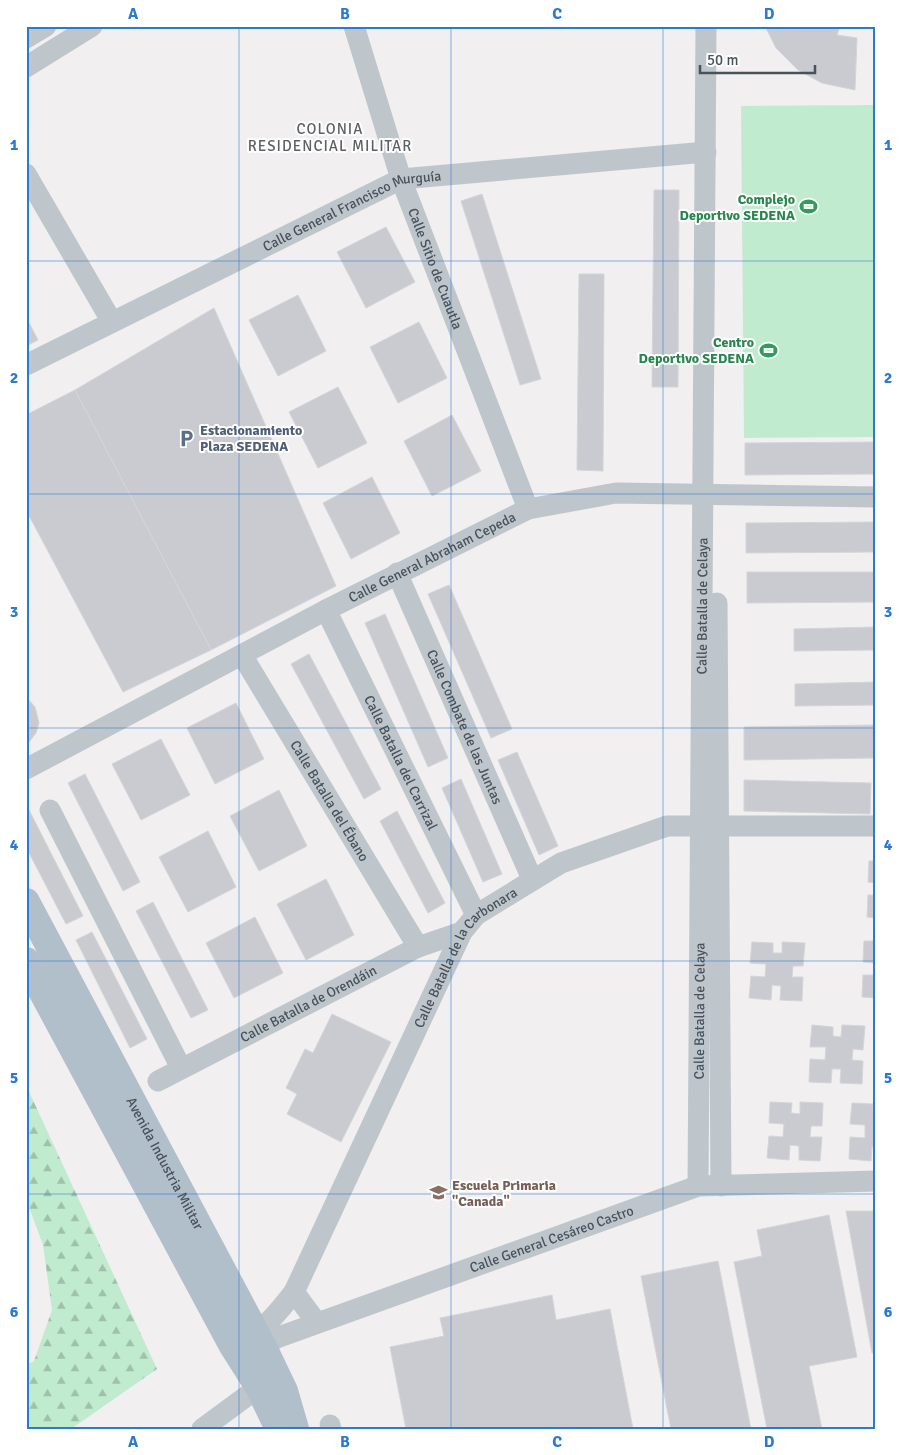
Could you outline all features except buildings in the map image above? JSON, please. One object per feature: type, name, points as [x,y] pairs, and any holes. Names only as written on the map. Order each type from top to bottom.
[{"type":"main road","name":"Avenida Industria Militar","points":[[26,902],[248,1345],[259,1387],[279,1429]]},
{"type":"main road","name":"Avenida Industria Militar","points":[[26,961],[248,1345],[284,1391],[295,1429]]},
{"type":"street","points":[[26,38],[46,26]]},
{"type":"street","points":[[26,67],[92,26]]},
{"type":"street","name":"Calle Sitio de Cuautla","points":[[354,26],[401,179],[528,509]]},
{"type":"street","name":"Calle Batalla de Celaya","points":[[706,26],[710,493]]},
{"type":"street","name":"Calle Batalla de Celaya","points":[[698,1186],[709,826],[710,493],[718,26]]},
{"type":"street","name":"Calle General Francisco Murguía","points":[[26,364],[401,179],[706,152]]},
{"type":"street","points":[[26,174],[112,322]]},
{"type":"street","name":"Calle General Abraham Cepeda","points":[[26,768],[396,573],[528,509],[616,493],[876,497]]},
{"type":"street","name":"Calle Combate de las Juntas","points":[[396,573],[532,879]]},
{"type":"street","name":"Calle Batalla del Carrizal","points":[[326,610],[476,915]]},
{"type":"street","name":"Calle Batalla del Ébano","points":[[242,655],[418,947]]},
{"type":"street","points":[[50,810],[181,1068]]},
{"type":"street","name":"Calle Batalla de la Carbonara","points":[[248,1345],[278,1313],[294,1292],[462,932],[476,915],[561,863],[668,826],[876,826]]},
{"type":"street","name":"Calle Batalla de Celaya","points":[[709,826],[721,1186]]},
{"type":"street","name":"Calle Batalla de Orendáin","points":[[158,1081],[418,947],[462,932]]},
{"type":"street","name":"Calle General Cesáreo Castro","points":[[248,1345],[311,1325],[698,1186],[876,1181]]},
{"type":"street","points":[[294,1292],[311,1325]]},
{"type":"street","points":[[202,1429],[259,1387]]},
{"type":"green space","name":"Complejo Deportivo SEDENA","points":[[876,105],[876,437],[744,438],[741,106]]},
{"type":"green space","points":[[26,1085],[157,1369],[71,1429],[26,1429],[26,1365],[34,1361],[52,1310],[43,1245],[26,1199]]},
{"type":"place","name":"Complejo Deportivo SEDENA","points":[[809,207]]},
{"type":"place","name":"Centro Deportivo SEDENA","points":[[768,350]]},
{"type":"place","name":"Estacionamiento Plaza SEDENA","points":[[186,438]]},
{"type":"place","name":"Escuela Primaria \"Canada\"","points":[[438,1193]]},
{"type":"district","name":"COLONIA RESIDENCIAL MILITAR","points":[[330,138]]}]
